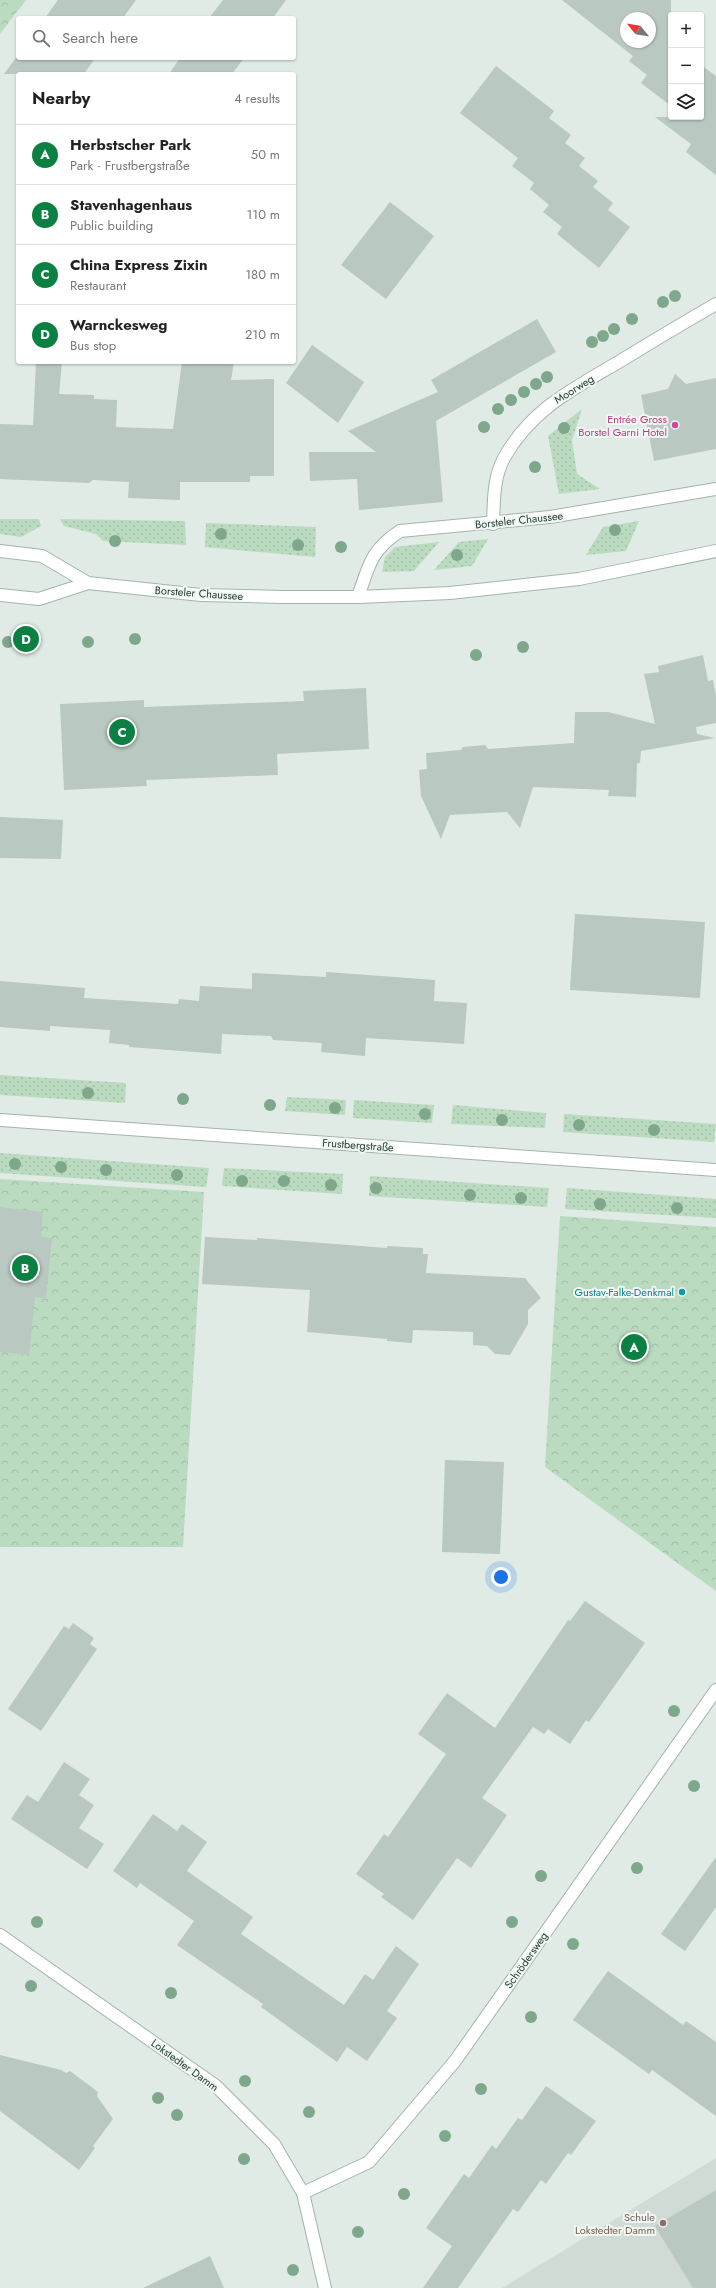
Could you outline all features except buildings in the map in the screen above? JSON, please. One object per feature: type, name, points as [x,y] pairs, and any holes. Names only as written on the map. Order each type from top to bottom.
[{"type":"street","name":"Moorweg","points":[[493,524],[494,492],[498,474],[504,458],[527,426],[554,400],[716,304]]},
{"type":"street","name":"Borsteler Chaussee","points":[[358,597],[372,557],[384,541],[400,531],[493,524],[550,517],[716,489]]},
{"type":"street","name":"Borsteler Chaussee","points":[[0,551],[42,556],[88,584]]},
{"type":"street","name":"Borsteler Chaussee","points":[[0,595],[39,599],[88,584],[201,595],[358,597],[450,593],[529,586],[579,579],[716,552]]},
{"type":"street","name":"Frustbergstraße","points":[[0,1120],[716,1170]]},
{"type":"street","name":"Schrödersweg","points":[[303,2193],[369,2162],[455,2061],[716,1690]]},
{"type":"street","name":"Lokstedter Damm","points":[[0,1936],[216,2086],[274,2144],[303,2193],[325,2288]]},
{"type":"shaded area","name":"Schule Lokstedter Damm","points":[[716,2158],[716,2288],[502,2288]]},
{"type":"green space","points":[[0,0],[26,0],[0,34]]},
{"type":"green space","points":[[582,409],[572,440],[577,474],[600,489],[559,494],[548,436]]},
{"type":"green space","points":[[0,519],[39,519],[41,526],[21,537],[0,534]]},
{"type":"green space","points":[[60,519],[185,521],[186,545],[103,541],[96,534],[64,526]]},
{"type":"green space","points":[[639,521],[626,551],[586,555],[603,527]]},
{"type":"green space","points":[[206,523],[316,527],[315,557],[205,547]]},
{"type":"green space","points":[[488,539],[472,566],[434,570],[459,542]]},
{"type":"green space","points":[[439,542],[414,571],[382,572],[385,557],[395,547]]},
{"type":"green space","points":[[0,1075],[126,1083],[125,1103],[0,1095]]},
{"type":"green space","points":[[287,1097],[346,1100],[345,1115],[285,1111]]},
{"type":"green space","points":[[354,1100],[434,1105],[432,1123],[353,1118]]},
{"type":"green space","points":[[453,1105],[546,1113],[545,1128],[451,1124]]},
{"type":"green space","points":[[564,1114],[716,1124],[714,1142],[563,1132]]},
{"type":"green space","points":[[0,1153],[209,1168],[206,1187],[0,1173]]},
{"type":"green space","points":[[224,1168],[343,1174],[342,1194],[222,1186]]},
{"type":"green space","points":[[370,1176],[549,1188],[547,1207],[369,1196]]},
{"type":"green space","points":[[0,1179],[204,1192],[183,1547],[0,1547]]},
{"type":"green space","points":[[567,1188],[716,1199],[716,1218],[565,1209]]},
{"type":"green space","points":[[560,1216],[716,1227],[716,1591],[545,1467]]},
{"type":"place","name":"Entrée Gross Borstel Garni Hotel","points":[[675,425]]},
{"type":"place","name":"Warnckesweg","points":[[26,639]]},
{"type":"place","name":"China Express Zixin","points":[[122,732]]},
{"type":"place","name":"Stavenhagenhaus","points":[[25,1268]]},
{"type":"place","name":"Gustav-Falke-Denkmal","points":[[682,1292]]},
{"type":"place","name":"Herbstscher Park","points":[[634,1347]]},
{"type":"place","name":"Schule Lokstedter Damm","points":[[663,2223]]}]
